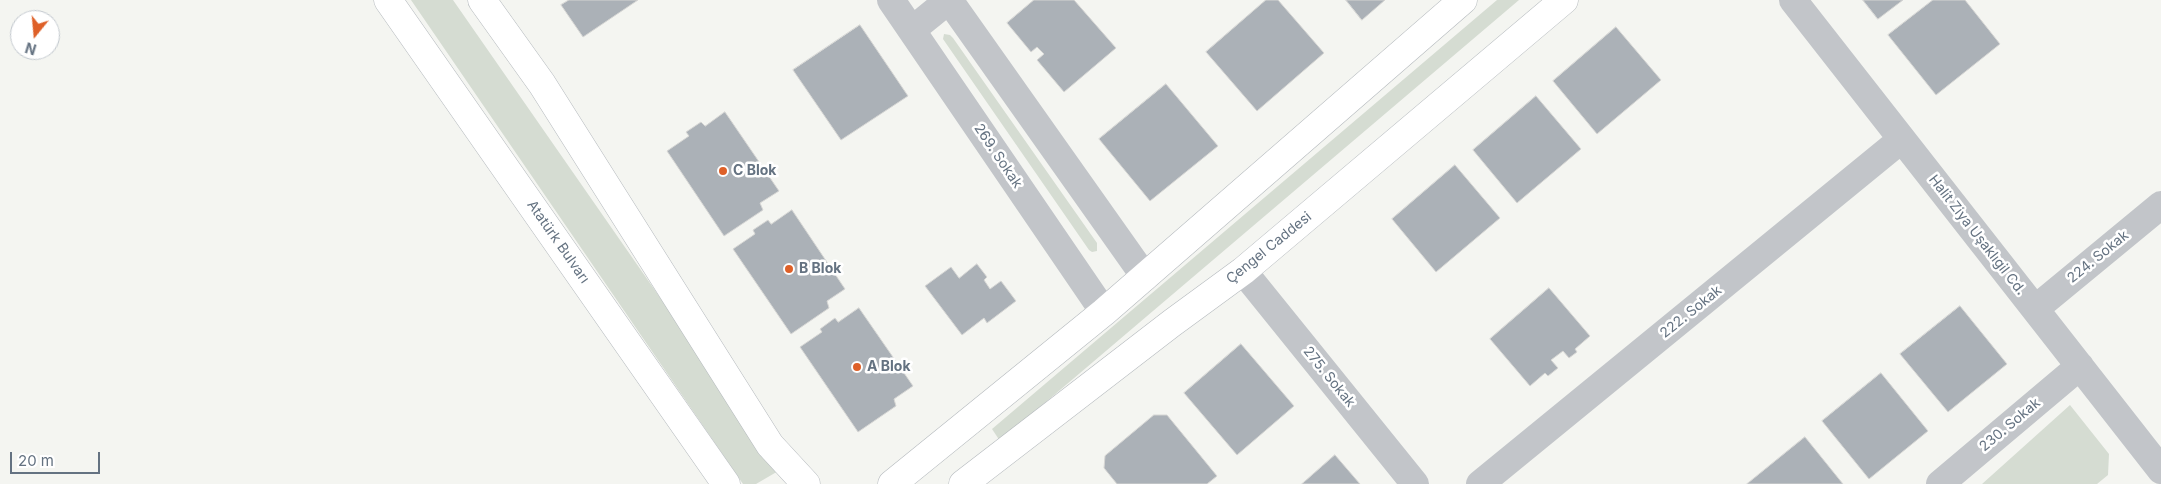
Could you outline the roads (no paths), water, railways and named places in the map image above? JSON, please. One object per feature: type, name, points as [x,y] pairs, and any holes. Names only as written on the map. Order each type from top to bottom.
[{"type":"main road","name":"Atatürk Bulvarı","points":[[388,0],[726,484]]},
{"type":"main road","points":[[482,0],[542,84],[770,445],[806,484]]},
{"type":"main road","points":[[892,484],[1104,312],[1463,0]]},
{"type":"main road","name":"Çengel Caddesi","points":[[964,484],[1172,323],[1244,271],[1564,0]]},
{"type":"street","name":"269. Sokak","points":[[892,0],[1104,312]]},
{"type":"street","points":[[912,30],[949,0],[1145,277]]},
{"type":"street","name":"Halit Ziya Uşaklıgil Cd.","points":[[1792,0],[2161,470]]},
{"type":"street","name":"222. Sokak","points":[[1480,484],[1902,139]]},
{"type":"street","name":"224. Sokak","points":[[2035,308],[2161,205]]},
{"type":"street","name":"275. Sokak","points":[[1244,271],[1415,484]]},
{"type":"street","name":"230. Sokak","points":[[1940,484],[2080,366]]},
{"type":"street","points":[[2154,484],[2161,478]]},
{"type":"place","name":"C Blok","points":[[723,171]]},
{"type":"place","name":"B Blok","points":[[789,269]]},
{"type":"place","name":"A Blok","points":[[857,367]]}]
